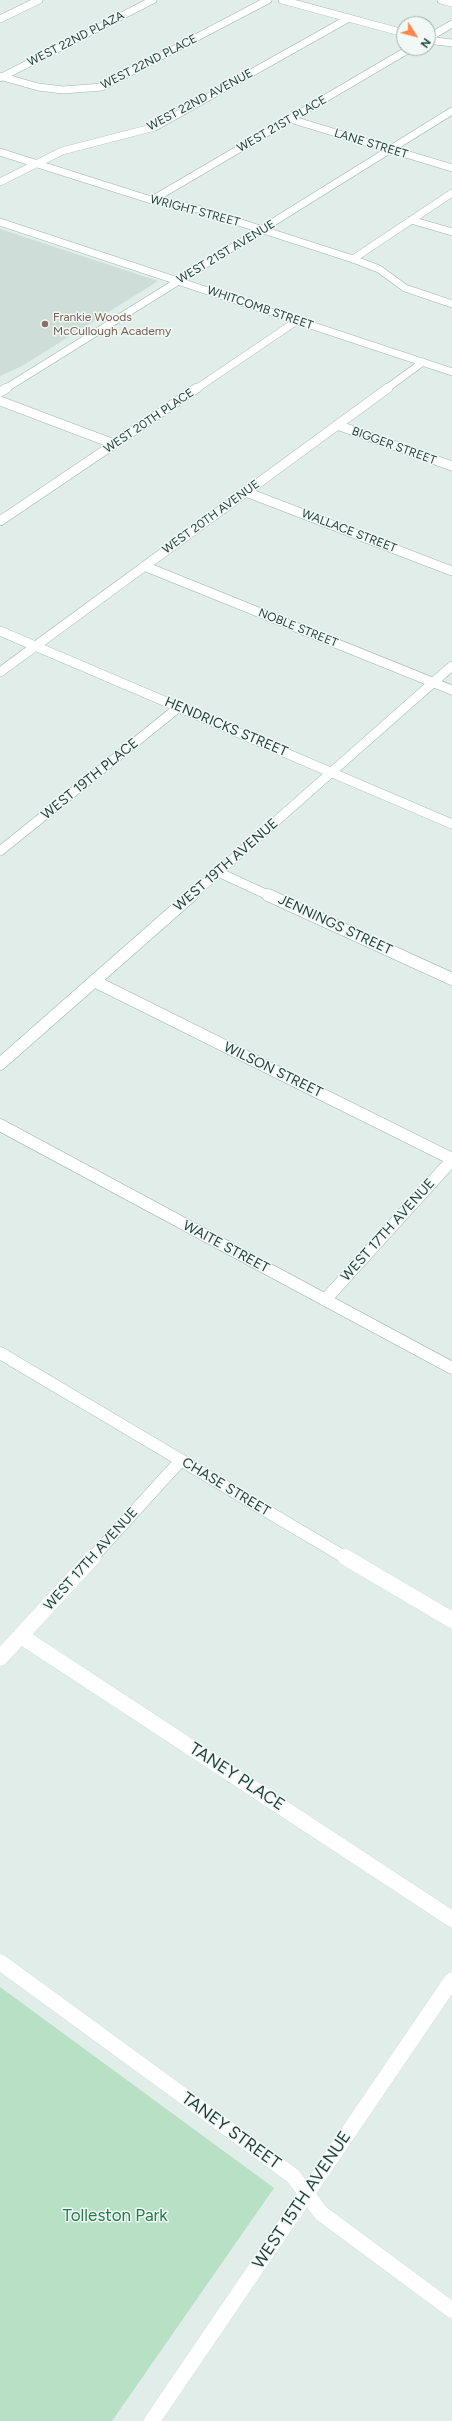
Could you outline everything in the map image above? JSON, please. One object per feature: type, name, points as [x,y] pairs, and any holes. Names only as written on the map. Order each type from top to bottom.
[{"type":"street","points":[[0,19],[39,0]]},
{"type":"street","name":"WEST 22ND PLAZA","points":[[1,77],[153,0]]},
{"type":"street","name":"WEST 22ND PLACE","points":[[1,77],[45,90],[76,94],[95,89],[113,83],[268,0]]},
{"type":"street","points":[[282,0],[396,31]]},
{"type":"street","points":[[441,0],[452,3]]},
{"type":"street","name":"WEST 22ND AVENUE","points":[[0,182],[35,163],[71,148],[132,135],[155,127],[349,18]]},
{"type":"street","points":[[436,34],[452,24]]},
{"type":"street","points":[[436,40],[452,43]]},
{"type":"street","name":"WEST 21ST PLACE","points":[[152,200],[397,56]]},
{"type":"street","name":"WEST 21ST AVENUE","points":[[0,392],[452,111]]},
{"type":"street","name":"LANE STREET","points":[[290,119],[452,168]]},
{"type":"street","name":"WRIGHT STREET","points":[[0,152],[152,200],[193,208],[353,259],[383,271],[405,288],[452,304]]},
{"type":"street","points":[[353,259],[452,193]]},
{"type":"street","points":[[412,220],[452,232]]},
{"type":"street","name":"WHITCOMB STREET","points":[[0,222],[452,372]]},
{"type":"street","name":"WEST 20TH PLACE","points":[[0,521],[298,320]]},
{"type":"street","name":"WEST 20TH AVENUE","points":[[0,672],[422,362]]},
{"type":"street","points":[[0,401],[114,444]]},
{"type":"street","name":"BIGGER STREET","points":[[337,425],[452,466]]},
{"type":"street","name":"WALLACE STREET","points":[[246,492],[452,570]]},
{"type":"street","name":"NOBLE STREET","points":[[144,566],[452,690]]},
{"type":"street","name":"HENDRICKS STREET","points":[[0,631],[452,824]]},
{"type":"street","name":"WEST 19TH AVENUE","points":[[0,1064],[452,666]]},
{"type":"street","name":"WEST 19TH PLACE","points":[[0,851],[179,707]]},
{"type":"street","name":"JENNINGS STREET","points":[[218,872],[452,979]]},
{"type":"street","name":"WILSON STREET","points":[[94,981],[452,1160]]},
{"type":"street","name":"WAITE STREET","points":[[0,1125],[452,1368]]},
{"type":"street","name":"WEST 17TH AVENUE","points":[[325,1300],[452,1160]]},
{"type":"street","name":"CHASE STREET","points":[[0,1353],[452,1620]]},
{"type":"street","name":"WEST 17TH AVENUE","points":[[0,1658],[181,1460]]},
{"type":"street","name":"TANEY PLACE","points":[[20,1636],[452,1919]]},
{"type":"street","name":"TANEY STREET","points":[[0,1962],[293,2176],[321,2213],[452,2310]]},
{"type":"street","name":"WEST 15TH AVENUE","points":[[152,2421],[452,1980]]},
{"type":"shaded area","name":"Frankie Woods McCullough Academy","points":[[0,229],[158,281],[22,366],[0,376]]},
{"type":"green space","name":"Tolleston Park","points":[[0,1987],[274,2188],[112,2421],[0,2421]]},
{"type":"place","name":"Frankie Woods McCullough Academy","points":[[45,324]]}]
